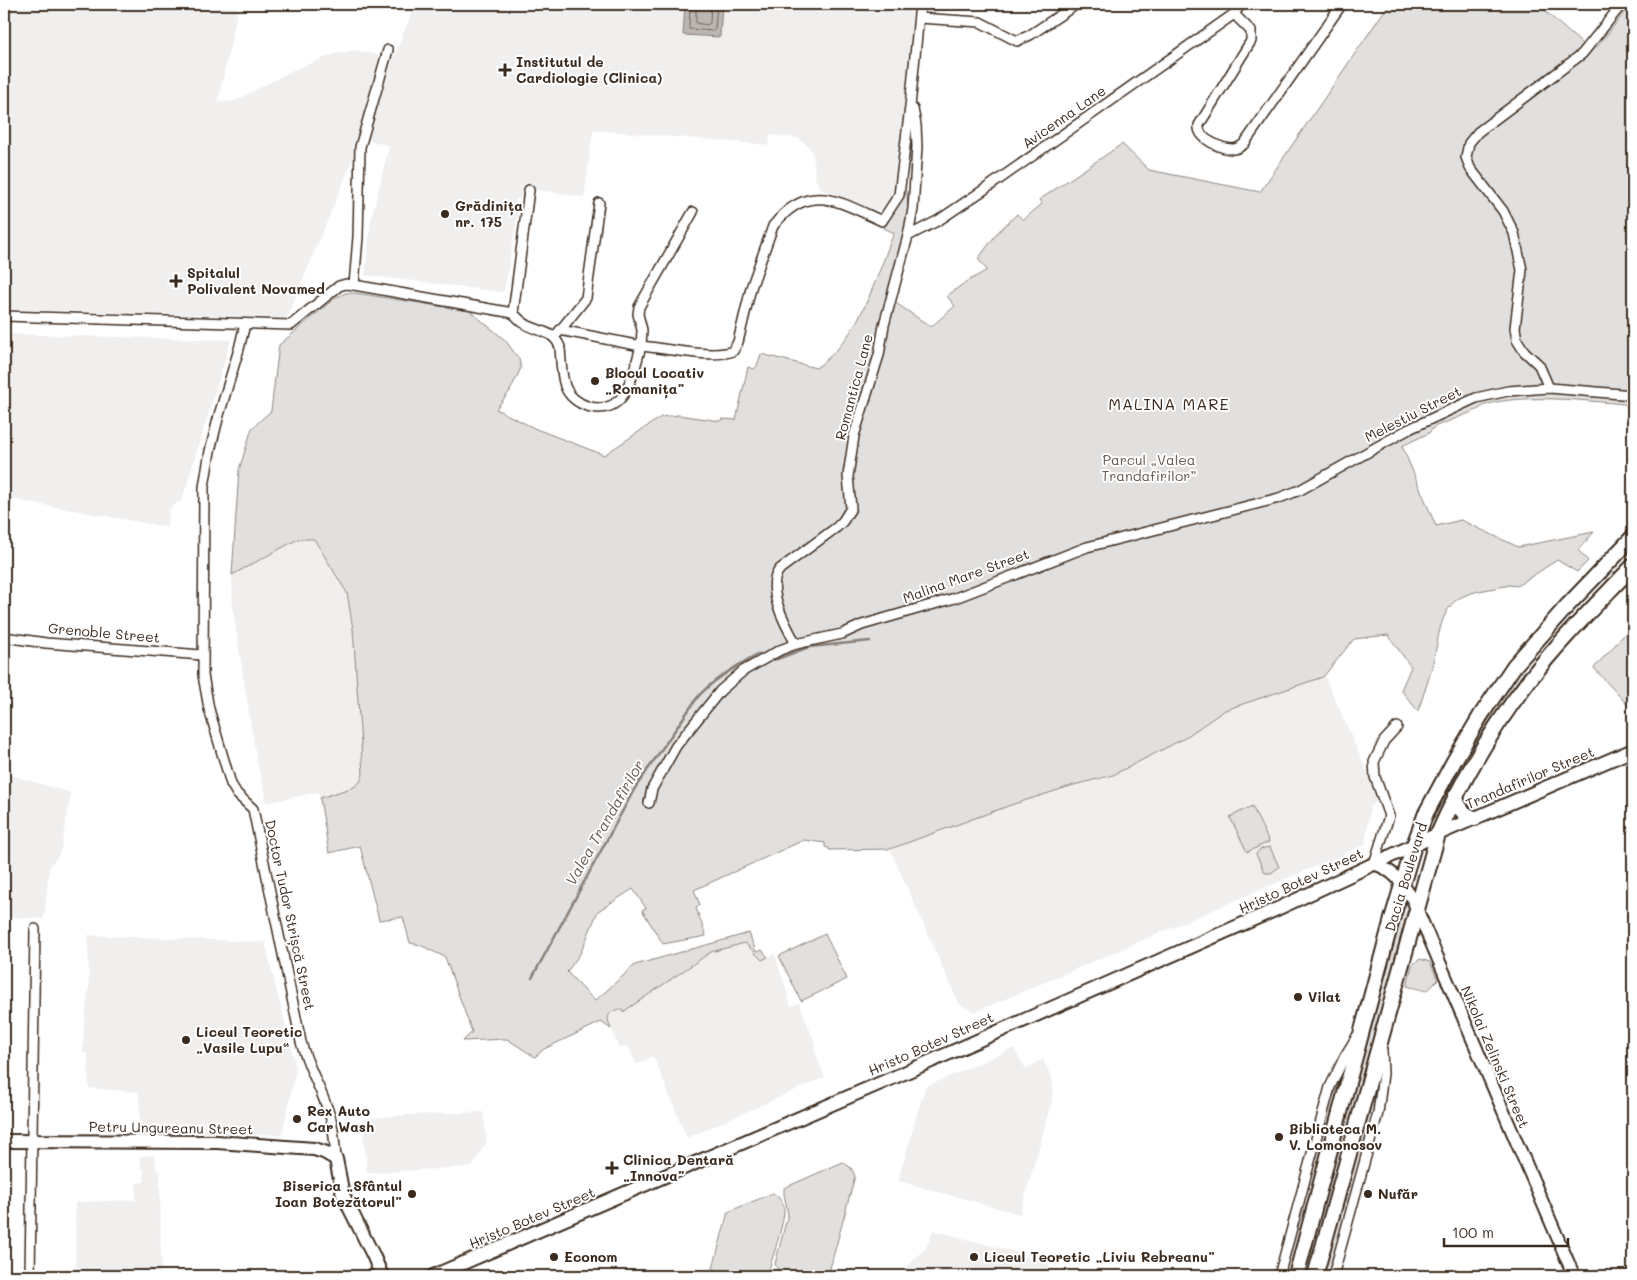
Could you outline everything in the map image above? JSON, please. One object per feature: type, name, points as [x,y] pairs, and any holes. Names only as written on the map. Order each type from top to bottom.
[{"type":"highway","name":"Dacia Boulevard","points":[[1296,1276],[1402,884],[1426,814],[1481,715],[1514,666],[1568,604],[1633,537]]},
{"type":"highway","name":"Dacia Boulevard","points":[[1315,1276],[1438,834],[1456,795],[1484,746],[1530,680],[1560,644],[1633,566]]},
{"type":"highway","points":[[1456,795],[1456,801],[1461,810],[1470,817],[1475,818]]},
{"type":"main road","name":"Trandafirilor Street","points":[[1438,834],[1633,750]]},
{"type":"main road","name":"Hristo Botev Street","points":[[433,1276],[602,1205],[1278,909],[1438,834]]},
{"type":"main road","name":"Petru Ungureanu Street","points":[[4,1141],[217,1142],[314,1149],[336,1159]]},
{"type":"main road","name":"Doctor Tudor Strișcă Street","points":[[336,1159],[343,1195],[380,1271]]},
{"type":"street","points":[[4,316],[291,325],[339,286],[346,284],[512,314],[528,326],[551,334],[701,353],[733,351],[738,342],[751,288],[773,226],[778,220],[802,202],[813,198],[824,198],[846,205],[882,221],[899,195],[911,101],[920,4]]},
{"type":"street","points":[[919,18],[980,22],[1016,42],[1077,4]]},
{"type":"street","name":"Avicenna Lane","points":[[908,236],[939,220],[991,185],[1234,14],[1241,4]]},
{"type":"street","points":[[1234,14],[1250,32],[1251,41],[1198,130],[1210,141],[1226,148],[1234,149],[1244,144],[1342,4]]},
{"type":"street","points":[[1549,388],[1539,365],[1524,351],[1517,340],[1515,328],[1522,270],[1514,233],[1502,211],[1470,168],[1466,157],[1469,143],[1478,132],[1582,54],[1622,4]]},
{"type":"street","points":[[354,285],[358,237],[360,148],[388,50]]},
{"type":"street","name":"Romantica Lane","points":[[796,644],[784,621],[775,592],[775,578],[780,569],[837,527],[851,508],[848,476],[854,436],[880,355],[884,325],[908,236],[913,209],[917,147],[916,125],[911,101]]},
{"type":"street","points":[[512,314],[529,190]]},
{"type":"street","points":[[557,334],[586,298],[600,203]]},
{"type":"street","points":[[557,334],[563,379],[567,390],[577,401],[594,408],[603,408],[619,401],[628,384],[641,346],[642,330],[638,314],[639,307],[693,212]]},
{"type":"street","name":"Doctor Tudor Strișcă Street","points":[[245,324],[219,415],[204,487],[203,675],[208,704],[231,784],[237,794],[253,809],[304,1055],[331,1118],[336,1159]]},
{"type":"street","name":"Melestiu Street","points":[[1356,459],[1409,429],[1476,398],[1508,391],[1549,388],[1633,394]]},
{"type":"street","name":"Malina Mare Street","points":[[650,803],[652,789],[676,746],[720,691],[743,671],[767,656],[796,644],[842,634],[862,625],[955,598],[1088,547],[1279,498],[1300,490],[1356,459]]},
{"type":"street","name":"Grenoble Street","points":[[4,637],[46,643],[202,655]]},
{"type":"street","points":[[1374,864],[1389,816],[1375,778],[1374,762],[1384,741],[1397,727]]},
{"type":"street","name":"Nikolai Zelinski Street","points":[[1374,864],[1384,867],[1402,884],[1417,910],[1574,1276]]},
{"type":"street","points":[[30,1276],[35,929]]},
{"type":"street","points":[[1279,1276],[1330,1087],[1364,1023]]},
{"type":"street","name":"Dacia Boulevard","points":[[1333,1276],[1378,1112],[1382,1074],[1382,1039]]},
{"type":"shaded area","points":[[4,4],[239,4],[218,101],[228,102],[237,100],[293,70],[335,54],[354,50],[379,56],[355,144],[353,159],[287,318],[4,309]]},
{"type":"shaded area","points":[[415,4],[914,4],[897,179],[893,195],[883,209],[878,211],[822,190],[815,179],[812,153],[809,147],[798,138],[770,135],[769,145],[593,130],[584,197],[523,188],[521,199],[516,199],[515,206],[519,207],[504,291],[365,275],[371,220],[389,146],[362,138]]},
{"type":"shaded area","points":[[4,334],[231,340],[182,500],[170,508],[167,527],[5,498],[4,530]]},
{"type":"shaded area","points":[[4,530],[9,617],[4,617]]},
{"type":"shaded area","points":[[298,539],[314,539],[346,593],[353,629],[363,774],[360,782],[354,787],[320,798],[318,792],[266,803],[265,791],[256,758],[233,610],[232,575]]},
{"type":"shaded area","points":[[1325,677],[1379,799],[1370,807],[1365,845],[975,1012],[959,1004],[890,849],[1011,805],[1113,775],[1183,739],[1225,710]]},
{"type":"shaded area","points":[[4,773],[71,793],[61,851],[49,868],[44,919],[4,917]]},
{"type":"shaded area","name":"Liceul Teoretic „Vasile Lupu“","points":[[88,935],[265,942],[296,1069],[282,1135],[140,1132],[139,1092],[89,1088],[88,1054],[83,1053],[89,986]]},
{"type":"shaded area","points":[[745,943],[762,960],[775,954],[791,1006],[799,1003],[816,1045],[814,1050],[825,1077],[687,1138],[653,1056],[636,1064],[628,1045],[619,1048],[608,1020],[609,1015],[614,1011],[622,1009],[623,1011],[711,952]]},
{"type":"shaded area","points":[[1014,1048],[1026,1069],[1043,1059],[1053,1081],[1052,1101],[1020,1214],[898,1181],[925,1087]]},
{"type":"shaded area","points":[[483,1112],[487,1141],[472,1167],[367,1173],[362,1119]]},
{"type":"shaded area","points":[[154,1155],[157,1171],[160,1172],[161,1276],[76,1276],[75,1202],[136,1200],[136,1183],[144,1182],[144,1169],[142,1169],[139,1157]]},
{"type":"shaded area","name":"Liceul Teoretic „Liviu Rebreanu”","points":[[933,1230],[1011,1251],[1050,1264],[1047,1276],[898,1276],[927,1246]]},
{"type":"green space","name":"Parcul „Valea Trandafirilor”","points":[[1389,4],[1537,4],[1581,43],[1597,47],[1631,4],[1633,4],[1633,405],[1552,399],[1507,400],[1489,404],[1434,427],[1429,433],[1402,446],[1436,526],[1461,520],[1518,547],[1594,532],[1578,550],[1588,561],[1577,572],[1557,560],[1517,586],[1510,585],[1476,592],[1458,599],[1451,605],[1446,612],[1440,630],[1432,667],[1418,711],[1401,690],[1411,667],[1388,635],[1354,639],[1323,677],[1225,710],[1183,739],[1113,775],[1011,805],[890,849],[829,850],[829,848],[825,847],[825,843],[804,840],[694,890],[700,905],[696,908],[706,936],[663,944],[642,910],[646,908],[633,889],[598,911],[581,952],[567,972],[595,1001],[635,965],[749,933],[756,952],[762,950],[768,957],[762,960],[745,943],[711,952],[623,1012],[621,1009],[610,1013],[608,1021],[611,1029],[601,1022],[544,1049],[535,1057],[507,1039],[463,1041],[472,1032],[445,957],[420,945],[410,943],[403,917],[379,920],[360,846],[329,853],[320,798],[354,787],[360,782],[363,774],[353,629],[347,593],[314,539],[298,539],[232,575],[239,470],[252,428],[271,411],[279,345],[335,298],[345,293],[470,311],[505,340],[519,359],[521,368],[510,391],[496,409],[536,429],[604,455],[661,417],[678,415],[720,421],[723,419],[736,420],[748,367],[754,369],[757,366],[761,354],[816,368],[831,356],[844,341],[873,288],[894,233],[884,228],[907,191],[908,214],[887,297],[931,327],[955,306],[947,296],[987,270],[978,259],[998,232],[1017,214],[1023,220],[1042,204],[1039,200],[1122,144],[1149,170],[1260,192]]},
{"type":"green space","points":[[1633,625],[1633,711],[1594,668]]},
{"type":"green space","points":[[1522,669],[1522,672],[1524,672],[1472,751],[1434,818],[1470,749]]},
{"type":"green space","points":[[1252,806],[1269,842],[1247,852],[1230,817]]},
{"type":"green space","points":[[1270,847],[1279,867],[1271,873],[1265,873],[1256,854],[1260,849]]},
{"type":"green space","points":[[1406,904],[1409,906],[1309,1276],[1304,1276],[1404,907]]},
{"type":"green space","points":[[825,934],[847,979],[801,1001],[779,956]]},
{"type":"green space","points":[[1420,959],[1430,962],[1438,980],[1427,991],[1407,986],[1412,965]]},
{"type":"green space","points":[[1349,1058],[1290,1276],[1284,1276],[1331,1101]]},
{"type":"green space","points":[[1378,1073],[1374,1110],[1329,1276],[1322,1276]]},
{"type":"green space","points":[[843,1162],[851,1168],[855,1176],[828,1276],[797,1276],[783,1273],[775,1264],[788,1214],[784,1188]]},
{"type":"green space","points":[[773,1193],[782,1202],[784,1215],[767,1276],[711,1276],[728,1212]]},
{"type":"water","points":[[685,4],[722,4],[720,37],[683,35]]},
{"type":"waterway","name":"Valea Trandafirilor","points":[[769,660],[777,659],[809,647],[870,641]]},
{"type":"waterway","name":"Valea Trandafirilor","points":[[532,978],[635,788],[697,698],[725,674],[757,654],[761,654]]},
{"type":"place","name":"Institutul de Cardiologie (Clinica)","points":[[505,70]]},
{"type":"place","name":"Grădinița nr. 175","points":[[445,214]]},
{"type":"place","name":"Spitalul Polivalent Novamed","points":[[176,281]]},
{"type":"place","name":"Blocul Locativ „Romanița”","points":[[595,381]]},
{"type":"place","name":"Vilat","points":[[1298,997]]},
{"type":"place","name":"Liceul Teoretic „Vasile Lupu“","points":[[186,1040]]},
{"type":"place","name":"Rex Auto Car Wash","points":[[297,1119]]},
{"type":"place","name":"Biblioteca M. V. Lomonosov","points":[[1279,1137]]},
{"type":"place","name":"Clinica Dentară „Innova”","points":[[612,1168]]},
{"type":"place","name":"Biserica „Sfântul Ioan Botezătorul”","points":[[412,1194]]},
{"type":"place","name":"Nufăr","points":[[1368,1194]]},
{"type":"place","name":"Econom","points":[[554,1257]]},
{"type":"place","name":"Liceul Teoretic „Liviu Rebreanu”","points":[[974,1257]]},
{"type":"district","name":"MALINA MARE","points":[[1169,404]]}]
